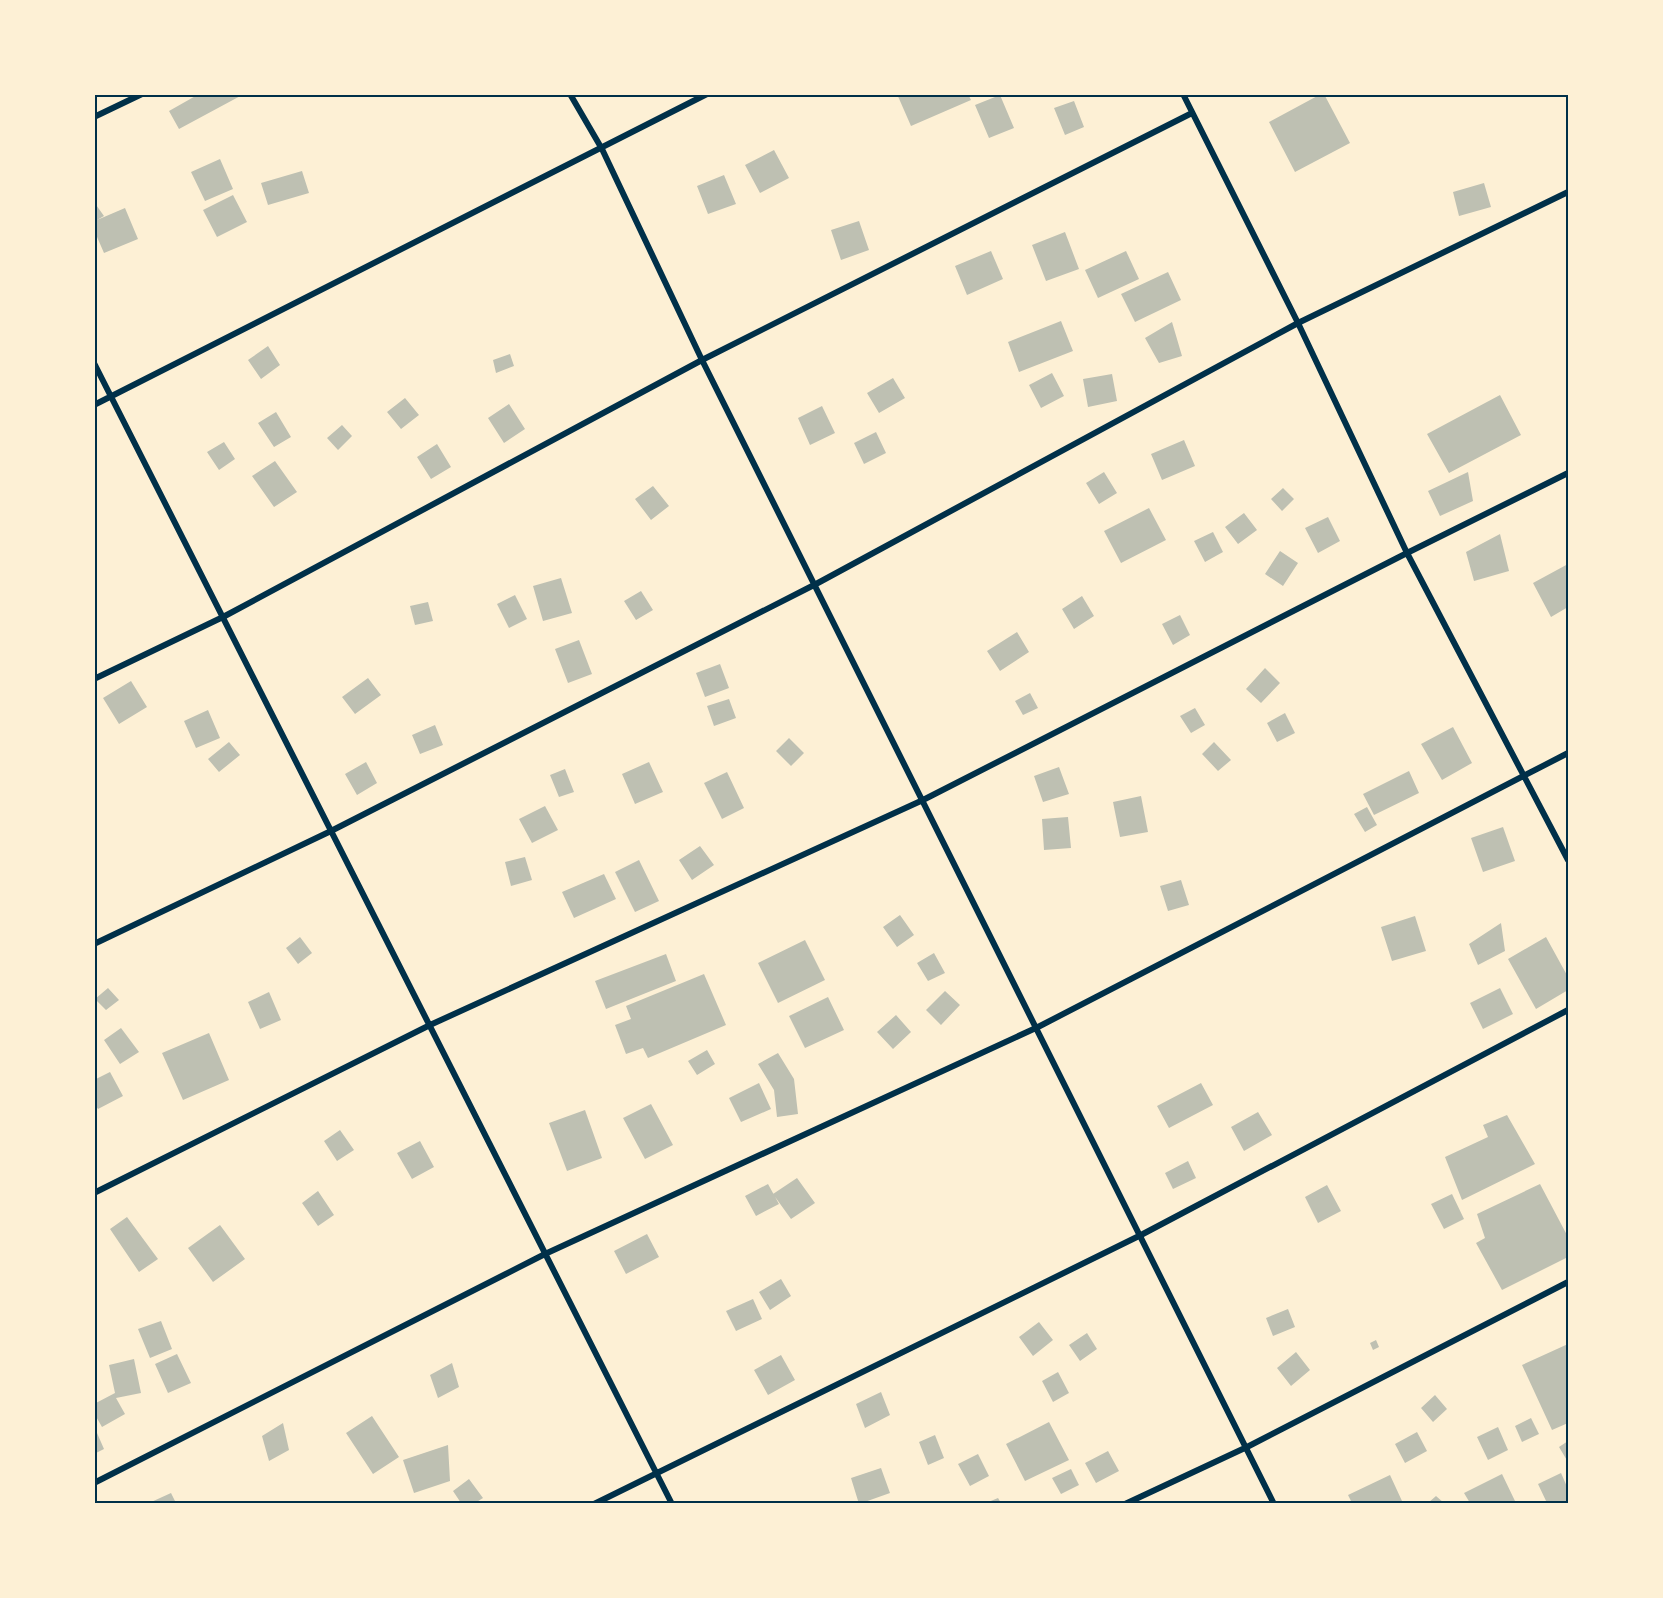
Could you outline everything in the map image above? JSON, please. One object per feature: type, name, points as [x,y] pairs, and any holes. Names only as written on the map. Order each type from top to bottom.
[{"type":"street","points":[[94,117],[142,94]]},
{"type":"street","points":[[570,94],[602,149],[702,360],[1275,1503]]},
{"type":"street","points":[[94,405],[707,94]]},
{"type":"street","points":[[1183,94],[1298,323],[1407,553],[1569,860]]},
{"type":"street","points":[[94,679],[223,617],[702,360],[1192,113]]},
{"type":"street","points":[[94,944],[331,831],[816,584],[1298,323],[1569,192]]},
{"type":"street","points":[[94,363],[672,1503]]},
{"type":"street","points":[[94,1193],[430,1025],[922,800],[1569,473]]},
{"type":"street","points":[[94,1483],[545,1254],[1038,1027],[1569,753]]},
{"type":"street","points":[[594,1503],[1141,1235],[1569,1010]]},
{"type":"street","points":[[1125,1503],[1247,1447],[1569,1282]]},
{"type":"building","points":[[199,94],[244,94],[179,129],[169,111]]},
{"type":"building","points":[[897,94],[968,94],[971,100],[911,126]]},
{"type":"building","points":[[1324,94],[1350,143],[1295,172],[1269,122]]},
{"type":"building","points":[[1000,95],[1014,128],[989,138],[975,105]]},
{"type":"building","points":[[1074,101],[1084,127],[1065,135],[1054,108]]},
{"type":"building","points":[[774,150],[789,178],[760,193],[745,165]]},
{"type":"building","points":[[220,159],[233,189],[205,201],[191,172]]},
{"type":"building","points":[[302,171],[309,193],[268,205],[261,183]]},
{"type":"building","points":[[724,175],[736,204],[708,214],[697,186]]},
{"type":"building","points":[[1484,183],[1491,207],[1459,216],[1453,192]]},
{"type":"building","points":[[233,195],[247,222],[217,237],[203,210]]},
{"type":"building","points":[[94,202],[104,216],[97,220],[125,208],[138,239],[104,253],[94,230]]},
{"type":"building","points":[[859,221],[869,250],[841,260],[831,230]]},
{"type":"building","points":[[1065,232],[1079,269],[1046,281],[1032,245]]},
{"type":"building","points":[[991,251],[1003,279],[967,295],[955,266]]},
{"type":"building","points":[[1126,251],[1139,279],[1098,298],[1085,270]]},
{"type":"building","points":[[1168,272],[1181,300],[1135,322],[1121,294]]},
{"type":"building","points":[[1061,321],[1073,351],[1019,372],[1008,342]]},
{"type":"building","points":[[1172,322],[1182,356],[1159,363],[1145,338]]},
{"type":"building","points":[[268,346],[280,365],[261,379],[248,360]]},
{"type":"building","points":[[510,354],[514,366],[496,373],[493,360]]},
{"type":"building","points":[[1052,373],[1064,396],[1041,408],[1029,385]]},
{"type":"building","points":[[1112,374],[1117,401],[1088,407],[1083,379]]},
{"type":"building","points":[[893,378],[905,398],[879,413],[867,393]]},
{"type":"building","points":[[1500,395],[1521,435],[1449,473],[1427,434]]},
{"type":"building","points":[[405,398],[419,415],[401,429],[387,412]]},
{"type":"building","points":[[509,404],[525,429],[504,443],[488,418]]},
{"type":"building","points":[[822,406],[835,433],[810,445],[798,418]]},
{"type":"building","points":[[276,412],[291,437],[274,447],[258,423]]},
{"type":"building","points":[[342,425],[352,436],[338,450],[327,438]]},
{"type":"building","points":[[876,432],[886,453],[864,464],[854,443]]},
{"type":"building","points":[[1184,440],[1195,466],[1162,480],[1151,454]]},
{"type":"building","points":[[224,442],[235,459],[219,470],[207,452]]},
{"type":"building","points":[[437,444],[451,467],[431,479],[417,457]]},
{"type":"building","points":[[275,461],[297,492],[274,507],[252,476]]},
{"type":"building","points":[[1104,472],[1117,493],[1099,504],[1086,483]]},
{"type":"building","points":[[1468,472],[1473,501],[1440,516],[1428,491]]},
{"type":"building","points":[[653,486],[669,506],[651,520],[635,499]]},
{"type":"building","points":[[1283,488],[1294,499],[1282,511],[1271,499]]},
{"type":"building","points":[[1149,508],[1166,540],[1121,563],[1104,531]]},
{"type":"building","points":[[1244,513],[1257,530],[1238,544],[1225,527]]},
{"type":"building","points":[[1328,517],[1340,541],[1318,553],[1305,528]]},
{"type":"building","points":[[1213,532],[1223,552],[1205,562],[1194,541]]},
{"type":"building","points":[[1500,534],[1509,571],[1474,581],[1466,552]]},
{"type":"building","points":[[1280,551],[1298,563],[1283,586],[1265,574]]},
{"type":"building","points":[[1568,564],[1568,607],[1551,617],[1533,583]]},
{"type":"building","points":[[561,578],[572,613],[543,621],[533,586]]},
{"type":"building","points":[[641,591],[653,610],[636,620],[624,601]]},
{"type":"building","points":[[515,595],[527,619],[509,628],[497,604]]},
{"type":"building","points":[[1082,596],[1094,616],[1074,629],[1062,609]]},
{"type":"building","points":[[428,602],[433,621],[415,625],[410,606]]},
{"type":"building","points":[[1180,615],[1190,635],[1173,645],[1162,624]]},
{"type":"building","points":[[1017,632],[1029,652],[1000,671],[987,651]]},
{"type":"building","points":[[579,640],[592,674],[568,683],[555,649]]},
{"type":"building","points":[[720,664],[729,688],[705,697],[696,673]]},
{"type":"building","points":[[1265,668],[1280,683],[1261,703],[1246,689]]},
{"type":"building","points":[[368,678],[381,695],[355,714],[342,697]]},
{"type":"building","points":[[131,681],[147,707],[119,724],[103,698]]},
{"type":"building","points":[[1030,693],[1038,708],[1023,715],[1015,701]]},
{"type":"building","points":[[729,699],[736,718],[714,726],[707,706]]},
{"type":"building","points":[[1195,708],[1205,725],[1191,733],[1180,716]]},
{"type":"building","points":[[208,710],[220,738],[196,748],[184,721]]},
{"type":"building","points":[[1285,713],[1295,733],[1277,742],[1267,723]]},
{"type":"building","points":[[435,725],[443,745],[420,754],[412,735]]},
{"type":"building","points":[[1453,727],[1472,763],[1442,780],[1421,744]]},
{"type":"building","points":[[789,738],[804,753],[791,766],[776,751]]},
{"type":"building","points":[[229,742],[240,755],[219,772],[208,759]]},
{"type":"building","points":[[1214,742],[1231,760],[1218,771],[1202,754]]},
{"type":"building","points":[[366,762],[377,783],[357,795],[345,774]]},
{"type":"building","points":[[649,762],[663,792],[635,804],[622,774]]},
{"type":"building","points":[[1059,767],[1069,794],[1043,802],[1034,776]]},
{"type":"building","points":[[565,769],[574,792],[559,797],[550,775]]},
{"type":"building","points":[[1409,771],[1419,793],[1374,815],[1363,794]]},
{"type":"building","points":[[727,772],[744,808],[722,819],[704,783]]},
{"type":"building","points":[[1141,796],[1148,832],[1120,837],[1113,802]]},
{"type":"building","points":[[545,806],[558,830],[532,843],[519,819]]},
{"type":"building","points":[[1367,807],[1377,825],[1365,832],[1354,814]]},
{"type":"building","points":[[1068,817],[1071,848],[1044,850],[1042,819]]},
{"type":"building","points":[[1503,827],[1515,861],[1483,872],[1471,838]]},
{"type":"building","points":[[700,846],[714,865],[692,880],[679,860]]},
{"type":"building","points":[[525,857],[532,880],[511,886],[505,862]]},
{"type":"building","points":[[639,860],[659,901],[635,912],[615,872]]},
{"type":"building","points":[[604,874],[616,899],[574,918],[562,892]]},
{"type":"building","points":[[1181,880],[1189,905],[1168,911],[1160,886]]},
{"type":"building","points":[[900,915],[914,935],[897,947],[883,927]]},
{"type":"building","points":[[1415,916],[1426,951],[1392,961],[1381,927]]},
{"type":"building","points":[[1501,923],[1505,951],[1478,965],[1469,944]]},
{"type":"building","points":[[300,937],[312,953],[298,964],[286,948]]},
{"type":"building","points":[[1546,937],[1568,977],[1568,990],[1536,1009],[1508,959]]},
{"type":"building","points":[[805,940],[825,980],[778,1003],[758,963]]},
{"type":"building","points":[[934,953],[945,973],[928,981],[917,963]]},
{"type":"building","points":[[666,954],[676,981],[606,1009],[595,981]]},
{"type":"building","points":[[704,974],[726,1025],[648,1058],[643,1048],[626,1054],[615,1025],[631,1019],[626,1006]]},
{"type":"building","points":[[108,988],[119,1000],[106,1010],[95,999]]},
{"type":"building","points":[[1500,988],[1513,1014],[1483,1029],[1470,1003]]},
{"type":"building","points":[[945,991],[960,1005],[941,1025],[926,1010]]},
{"type":"building","points":[[269,992],[281,1020],[260,1029],[248,1002]]},
{"type":"building","points":[[828,997],[844,1030],[805,1048],[789,1016]]},
{"type":"building","points":[[896,1015],[911,1032],[893,1049],[877,1032]]},
{"type":"building","points":[[121,1028],[139,1052],[120,1064],[104,1040]]},
{"type":"building","points":[[209,1033],[229,1080],[183,1100],[162,1053]]},
{"type":"building","points":[[707,1050],[715,1064],[697,1075],[688,1061]]},
{"type":"building","points":[[778,1053],[794,1079],[798,1114],[777,1117],[774,1090],[758,1064]]},
{"type":"building","points":[[110,1072],[123,1096],[98,1109],[94,1103],[94,1080]]},
{"type":"building","points":[[759,1083],[771,1109],[741,1122],[729,1098]]},
{"type":"building","points":[[1201,1083],[1213,1105],[1169,1128],[1157,1106]]},
{"type":"building","points":[[651,1104],[673,1145],[645,1159],[623,1118]]},
{"type":"building","points":[[585,1110],[602,1158],[567,1171],[549,1123]]},
{"type":"building","points":[[1258,1112],[1272,1135],[1244,1151],[1231,1127]]},
{"type":"building","points":[[1507,1115],[1535,1164],[1462,1200],[1445,1157],[1488,1137],[1483,1125]]},
{"type":"building","points":[[340,1130],[354,1150],[337,1161],[324,1141]]},
{"type":"building","points":[[420,1141],[434,1167],[412,1179],[397,1153]]},
{"type":"building","points":[[1188,1161],[1196,1178],[1173,1189],[1165,1173]]},
{"type":"building","points":[[797,1178],[815,1203],[791,1219],[773,1194]]},
{"type":"building","points":[[768,1184],[779,1204],[756,1216],[745,1196]]},
{"type":"building","points":[[1540,1184],[1568,1237],[1568,1257],[1502,1290],[1476,1243],[1485,1238],[1477,1214]]},
{"type":"building","points":[[1327,1185],[1341,1211],[1318,1223],[1305,1197]]},
{"type":"building","points":[[318,1191],[334,1215],[318,1226],[302,1203]]},
{"type":"building","points":[[1452,1194],[1464,1219],[1444,1229],[1431,1204]]},
{"type":"building","points":[[127,1217],[158,1259],[139,1272],[110,1229]]},
{"type":"building","points":[[220,1225],[245,1259],[213,1282],[188,1248]]},
{"type":"building","points":[[647,1234],[659,1257],[626,1274],[614,1251]]},
{"type":"building","points":[[781,1279],[791,1296],[770,1310],[759,1292]]},
{"type":"building","points":[[753,1299],[762,1319],[736,1331],[726,1311]]},
{"type":"building","points":[[1288,1309],[1295,1327],[1273,1336],[1266,1318]]},
{"type":"building","points":[[161,1321],[172,1349],[150,1358],[138,1329]]},
{"type":"building","points":[[1039,1322],[1053,1340],[1033,1356],[1019,1337]]},
{"type":"building","points":[[1087,1333],[1097,1349],[1080,1361],[1069,1345]]},
{"type":"building","points":[[1376,1340],[1379,1347],[1373,1350],[1370,1343]]},
{"type":"building","points":[[1568,1344],[1568,1423],[1552,1430],[1522,1365]]},
{"type":"building","points":[[1296,1352],[1310,1370],[1291,1386],[1277,1368]]},
{"type":"building","points":[[177,1354],[191,1383],[168,1393],[155,1364]]},
{"type":"building","points":[[781,1355],[795,1380],[768,1395],[754,1370]]},
{"type":"building","points":[[134,1359],[141,1393],[116,1398],[125,1414],[102,1427],[94,1413],[94,1404],[115,1393],[109,1365]]},
{"type":"building","points":[[452,1363],[459,1387],[438,1398],[430,1375]]},
{"type":"building","points":[[1058,1372],[1069,1393],[1053,1402],[1042,1381]]},
{"type":"building","points":[[881,1392],[890,1415],[865,1428],[856,1404]]},
{"type":"building","points":[[1435,1395],[1447,1409],[1433,1422],[1421,1408]]},
{"type":"building","points":[[372,1416],[399,1457],[373,1474],[346,1433]]},
{"type":"building","points":[[1531,1418],[1539,1434],[1522,1442],[1515,1426]]},
{"type":"building","points":[[1049,1422],[1069,1460],[1025,1481],[1006,1444]]},
{"type":"building","points":[[283,1423],[289,1450],[269,1461],[262,1436]]},
{"type":"building","points":[[1498,1427],[1508,1450],[1488,1460],[1477,1437]]},
{"type":"building","points":[[1417,1432],[1427,1451],[1405,1463],[1395,1444]]},
{"type":"building","points":[[97,1433],[104,1449],[94,1454],[94,1434]]},
{"type":"building","points":[[935,1435],[944,1458],[928,1465],[919,1442]]},
{"type":"building","points":[[1568,1441],[1568,1462],[1559,1447]]},
{"type":"building","points":[[448,1445],[450,1481],[414,1493],[403,1460]]},
{"type":"building","points":[[1108,1451],[1119,1471],[1096,1483],[1085,1463]]},
{"type":"building","points":[[978,1454],[989,1476],[970,1486],[958,1464]]},
{"type":"building","points":[[881,1468],[890,1493],[859,1504],[851,1478]]},
{"type":"building","points":[[1071,1469],[1079,1485],[1061,1494],[1052,1478]]},
{"type":"building","points":[[1561,1473],[1568,1489],[1568,1503],[1547,1503],[1538,1484]]},
{"type":"building","points":[[1502,1474],[1515,1501],[1470,1503],[1464,1493]]},
{"type":"building","points":[[1390,1475],[1402,1501],[1352,1503],[1348,1495]]},
{"type":"building","points":[[469,1479],[483,1498],[475,1503],[461,1503],[453,1491]]},
{"type":"building","points":[[171,1493],[176,1503],[149,1503]]},
{"type":"building","points":[[1436,1496],[1444,1503],[1428,1503]]},
{"type":"building","points":[[998,1498],[1001,1503],[986,1503]]}]
